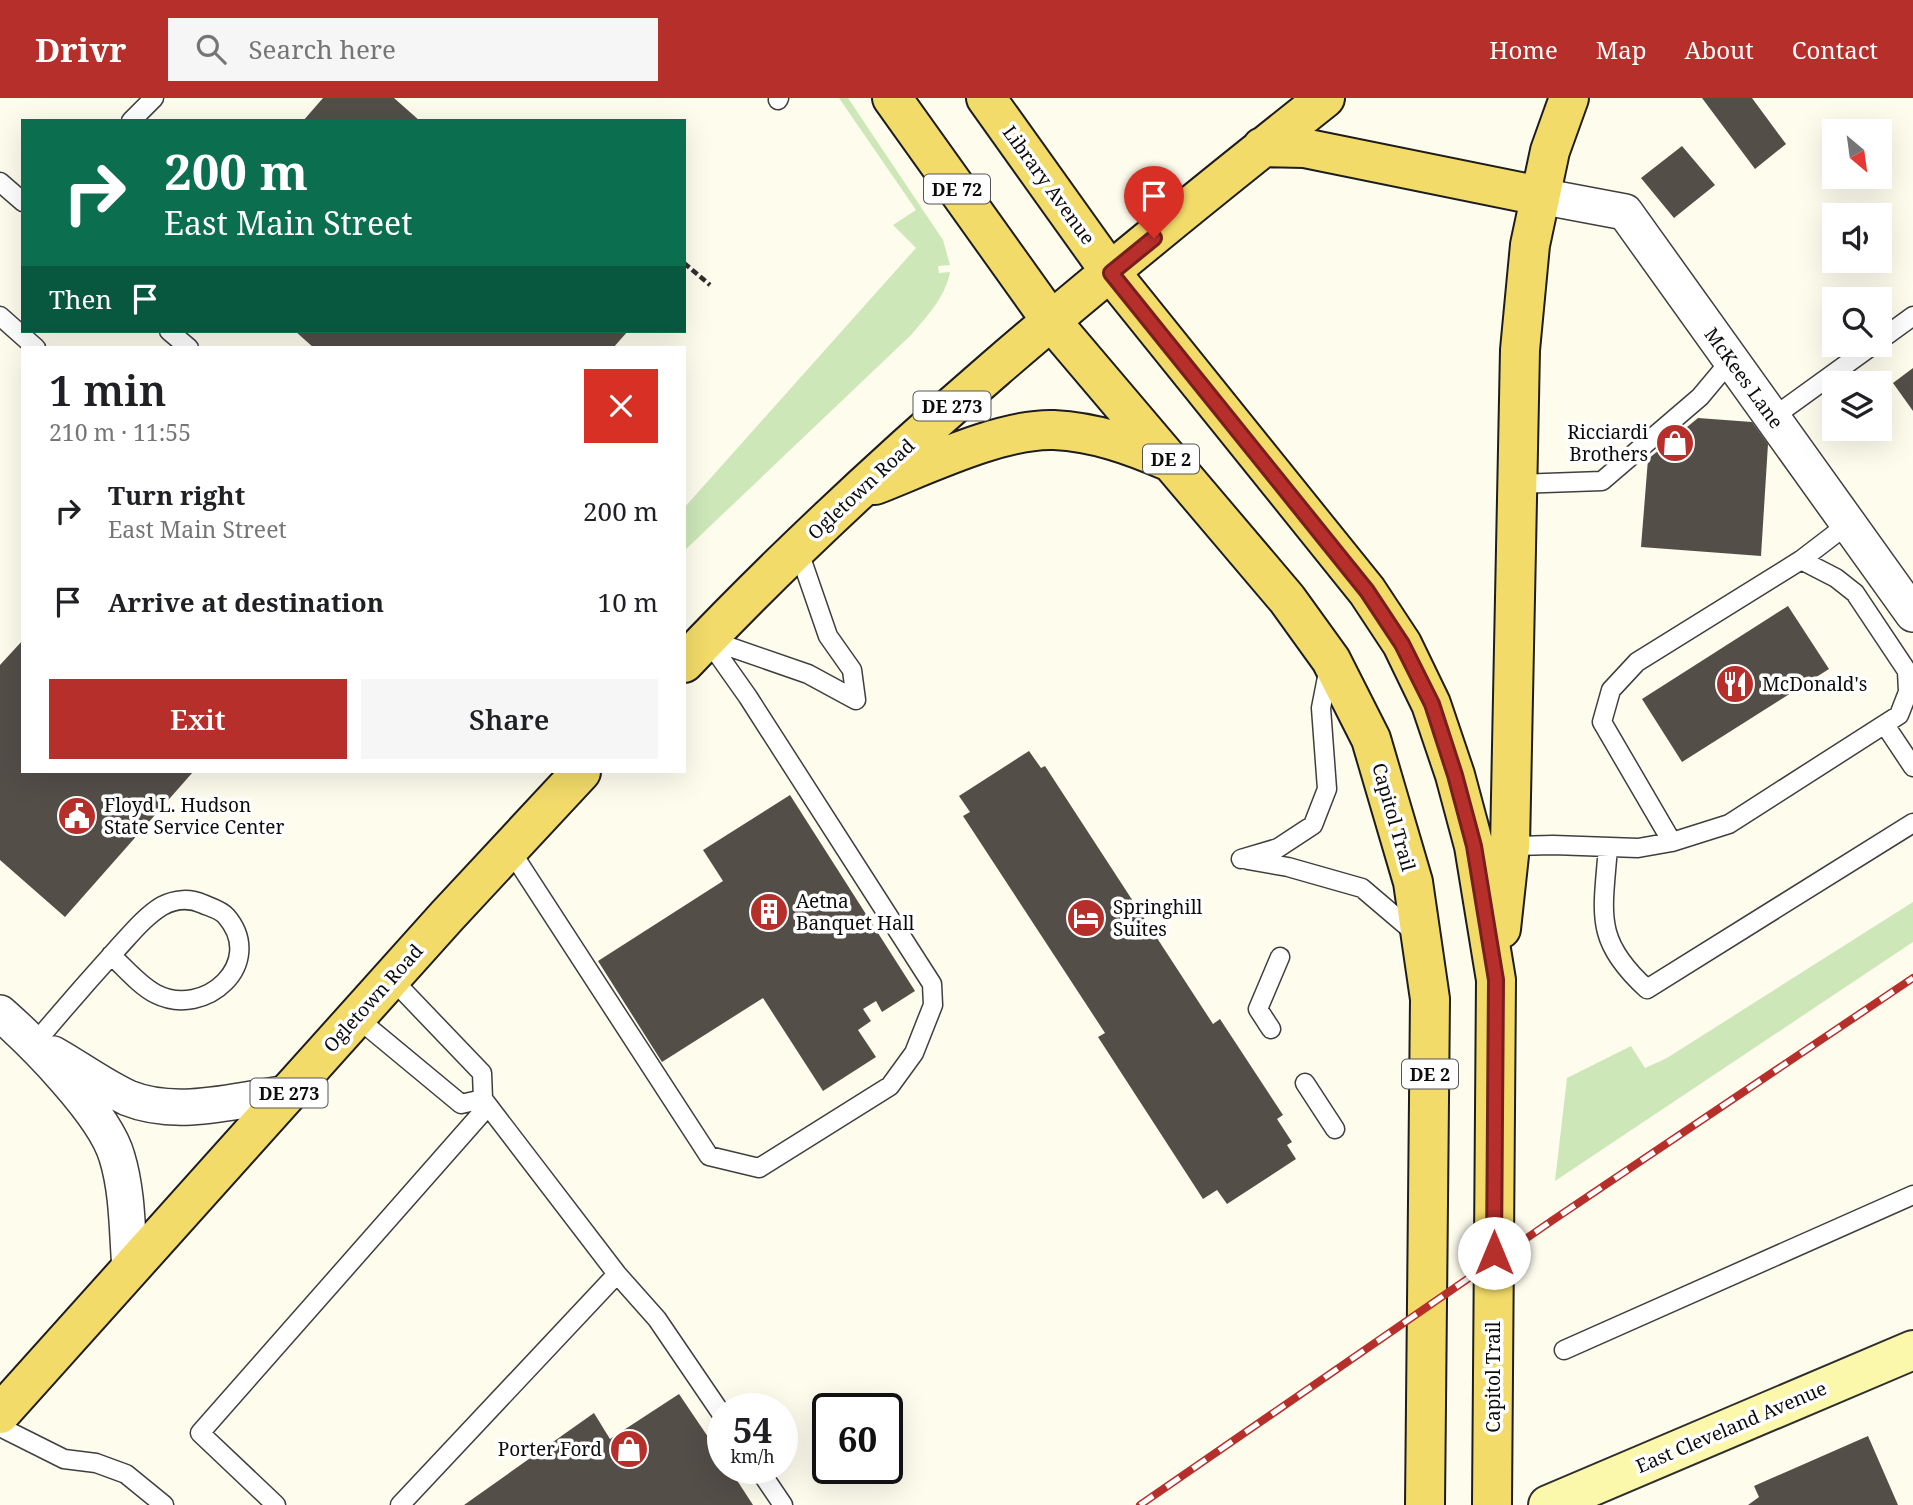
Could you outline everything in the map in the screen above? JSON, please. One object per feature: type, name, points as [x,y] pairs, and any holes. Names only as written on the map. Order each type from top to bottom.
[{"type":"main road","name":"DE 72","points":[[892,98],[1052,321]]},
{"type":"main road","name":"Library Avenue","points":[[986,98],[1111,273]]},
{"type":"main road","points":[[1496,980],[1510,846],[1520,350],[1530,245],[1549,150],[1569,98]]},
{"type":"main road","name":"DE 273","points":[[1111,273],[1321,99]]},
{"type":"main road","points":[[1262,148],[1304,148],[1540,196]]},
{"type":"main road","name":"Ogletown Road","points":[[696,651],[853,493],[1111,273]]},
{"type":"main road","name":"Capitol Trail","points":[[1111,273],[1328,540],[1402,644],[1432,704],[1455,775],[1474,846],[1496,980],[1492,1505]]},
{"type":"main road","name":"Capitol Trail","points":[[1052,321],[1287,599],[1331,660],[1371,739],[1413,882],[1430,999],[1425,1505]]},
{"type":"main road","points":[[853,493],[985,443],[1052,430],[1113,439],[1174,464]]},
{"type":"main road","name":"Ogletown Road","points":[[0,1414],[391,978],[580,773]]},
{"type":"main road","name":"East Cleveland Avenue","points":[[1548,1505],[1913,1350]]},
{"type":"street","name":"McKees Lane","points":[[1540,196],[1625,212],[1913,614]]},
{"type":"street","points":[[0,1013],[35,1043],[128,1098],[156,1105],[188,1107],[288,1093]]},
{"type":"street","points":[[35,1043],[91,1112],[109,1138],[117,1157],[130,1269]]},
{"type":"lane","points":[[133,119],[154,98]]},
{"type":"lane","points":[[0,181],[21,200]]},
{"type":"lane","points":[[0,316],[34,346]]},
{"type":"lane","points":[[1892,331],[1913,316]]},
{"type":"lane","points":[[171,333],[187,346]]},
{"type":"lane","points":[[1772,418],[1856,357]]},
{"type":"lane","points":[[1516,484],[1602,481],[1700,397],[1731,360]]},
{"type":"lane","points":[[1672,842],[1602,722],[1611,690],[1637,662],[1801,560],[1848,524]]},
{"type":"lane","points":[[696,651],[808,674],[856,700],[852,670],[828,636],[797,548]]},
{"type":"lane","points":[[1510,846],[1638,848],[1672,842],[1729,824],[1899,715],[1908,692],[1907,671],[1855,593],[1836,578],[1801,560]]},
{"type":"lane","points":[[509,848],[709,1156],[759,1168],[890,1086],[914,1053],[933,1004],[932,984],[748,697],[696,651]]},
{"type":"lane","points":[[1331,660],[1321,709],[1327,789],[1313,825],[1278,848],[1241,859],[1288,866],[1362,888],[1422,939]]},
{"type":"lane","points":[[1885,725],[1913,767]]},
{"type":"lane","points":[[1608,847],[1603,907],[1608,944],[1625,969],[1647,989],[1913,823]]},
{"type":"lane","points":[[35,1043],[111,956],[142,922],[164,905],[190,898],[225,914],[237,936],[241,958],[227,981],[202,998],[177,1001],[154,993],[111,956]]},
{"type":"lane","points":[[1271,1029],[1258,1009],[1280,957]]},
{"type":"lane","points":[[391,978],[482,1073],[485,1103],[617,1274],[657,1319],[707,1393]]},
{"type":"lane","points":[[356,1017],[461,1104],[485,1103]]},
{"type":"lane","points":[[1305,1083],[1335,1129]]},
{"type":"lane","points":[[276,1505],[200,1433],[485,1103]]},
{"type":"lane","points":[[1564,1350],[1913,1195]]},
{"type":"lane","points":[[400,1505],[617,1274]]},
{"type":"lane","points":[[0,1427],[64,1459],[96,1463],[126,1474],[164,1505]]},
{"type":"lane","points":[[769,1484],[783,1505]]},
{"type":"path","points":[[686,265],[710,285]]},
{"type":"green space","points":[[839,98],[848,98],[943,240],[950,265],[938,266],[939,273],[950,272],[948,281],[935,306],[911,335],[686,549],[686,506],[916,248],[893,225],[916,210]]},
{"type":"green space","points":[[1913,902],[1913,942],[1555,1181],[1567,1078],[1631,1046],[1645,1068],[1667,1058]]},
{"type":"building","points":[[323,98],[394,98],[418,119],[305,119]]},
{"type":"building","points":[[1702,98],[1752,98],[1786,144],[1755,169]]},
{"type":"building","points":[[1682,146],[1715,185],[1674,218],[1641,178]]},
{"type":"building","points":[[297,333],[626,333],[615,346],[312,346]]},
{"type":"building","points":[[1913,368],[1913,411],[1893,383]]},
{"type":"building","points":[[1698,418],[1752,422],[1768,444],[1761,556],[1641,547],[1648,459]]},
{"type":"building","name":"McDonald's","points":[[1788,606],[1829,669],[1682,762],[1642,699]]},
{"type":"building","name":"Floyd L. Hudson State Service Center","points":[[21,642],[21,773],[192,773],[65,917],[0,860],[0,665]]},
{"type":"building","name":"Springhill Suites","points":[[1029,751],[1041,768],[1045,766],[1213,1024],[1220,1019],[1283,1115],[1277,1119],[1292,1142],[1287,1145],[1296,1159],[1227,1204],[1217,1190],[1203,1199],[1098,1037],[1105,1033],[963,816],[970,812],[959,796]]},
{"type":"building","name":"Aetna Banquet Hall","points":[[790,795],[915,991],[882,1012],[876,1001],[863,1009],[871,1021],[858,1030],[876,1057],[823,1091],[763,998],[662,1062],[598,961],[723,881],[703,850]]},
{"type":"building","name":"Porter Ford","points":[[679,1394],[707,1435],[707,1484],[739,1484],[753,1505],[464,1505],[594,1413],[610,1439]]},
{"type":"building","points":[[1868,1436],[1898,1505],[1748,1505],[1759,1497],[1754,1486]]},
{"type":"railway","points":[[1140,1505],[1553,1220],[1913,978]]},
{"type":"place","name":"Ricciardi Brothers","points":[[1675,443]]},
{"type":"place","name":"McDonald's","points":[[1735,684]]},
{"type":"place","name":"Floyd L. Hudson State Service Center","points":[[77,816]]},
{"type":"place","name":"Aetna Banquet Hall","points":[[769,912]]},
{"type":"place","name":"Springhill Suites","points":[[1086,918]]},
{"type":"place","name":"Porter Ford","points":[[629,1449]]},
{"type":"route","points":[[1154,238],[1111,273],[1367,591],[1402,644],[1432,704],[1474,846],[1496,980],[1494,1253]]}]
